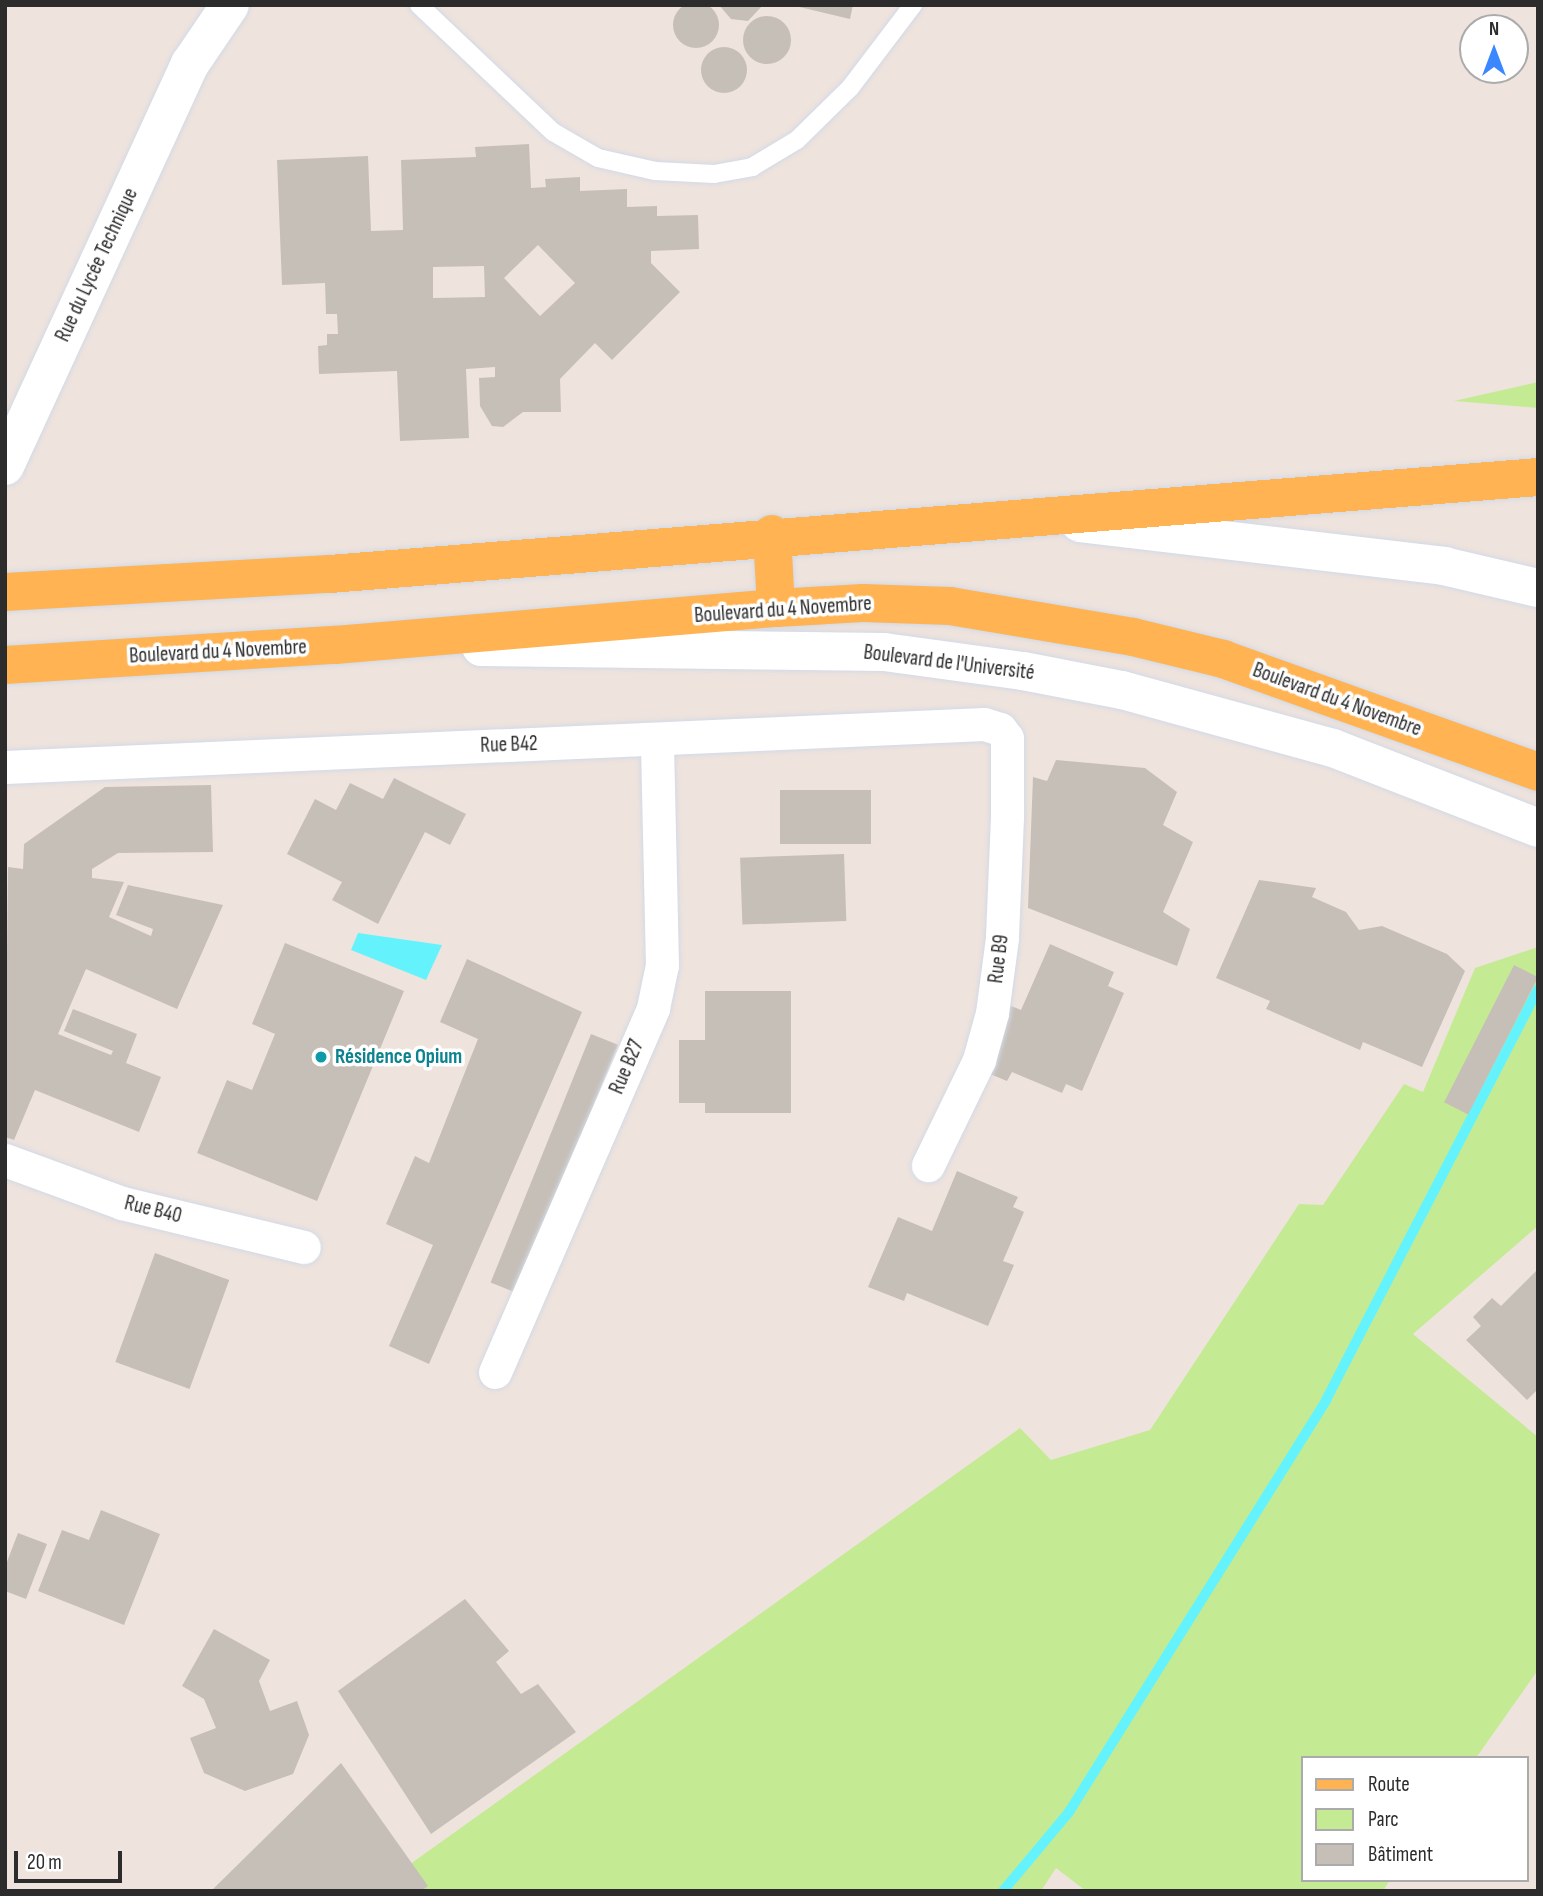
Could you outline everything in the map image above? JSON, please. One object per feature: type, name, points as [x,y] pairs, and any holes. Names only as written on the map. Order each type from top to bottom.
[{"type":"main road","points":[[190,64],[199,5]]},
{"type":"main road","points":[[190,64],[230,5]]},
{"type":"main road","name":"Rue du Lycée Technique","points":[[5,466],[190,64]]},
{"type":"main road","points":[[5,592],[330,574],[772,534],[1538,477]]},
{"type":"main road","points":[[1016,515],[1444,566],[1538,588]]},
{"type":"main road","points":[[772,534],[776,608]]},
{"type":"main road","name":"Boulevard du 4 Novembre","points":[[5,665],[335,645],[776,608],[863,603],[950,607],[1133,637],[1223,659],[1538,772]]},
{"type":"main road","name":"Boulevard de l'Université","points":[[335,645],[884,652],[1023,671],[1122,690],[1333,748],[1538,828]]},
{"type":"street","name":"Rue B42","points":[[5,767],[984,724],[1007,738]]},
{"type":"street","name":"Rue B9","points":[[928,1166],[979,1060],[992,1013],[1002,938],[1007,738]]},
{"type":"street","name":"Rue B27","points":[[495,1372],[653,1008],[662,965],[657,740]]},
{"type":"street","name":"Rue B40","points":[[5,1160],[122,1203],[304,1247]]},
{"type":"lane","points":[[419,5],[565,138],[598,158],[655,171],[714,174],[752,167],[797,139],[850,88],[913,5]]},
{"type":"green space","points":[[1538,382],[1538,408],[1454,401]]},
{"type":"green space","points":[[1538,947],[1538,1226],[1413,1334],[1538,1437],[1538,1670],[1477,1756],[1302,1756],[1302,1882],[1389,1882],[1383,1891],[1086,1891],[1056,1868],[1041,1891],[409,1891],[399,1872],[1020,1428],[1051,1460],[1150,1430],[1299,1204],[1323,1205],[1404,1084],[1423,1092],[1475,968]]},
{"type":"water","points":[[358,933],[442,945],[426,980],[351,950]]},
{"type":"building","points":[[696,2],[713,8],[719,25],[713,42],[696,48],[679,42],[673,25],[679,8]]},
{"type":"building","points":[[719,5],[763,5],[748,21],[731,19]]},
{"type":"building","points":[[791,5],[853,5],[850,19]]},
{"type":"building","points":[[767,16],[784,23],[791,40],[784,57],[767,64],[750,57],[743,40],[750,23]]},
{"type":"building","points":[[724,47],[733,48],[740,54],[746,61],[746,79],[740,86],[733,92],[724,93],[715,92],[708,86],[702,79],[701,70],[702,61],[708,54],[715,48]]},
{"type":"building","points":[[529,144],[531,188],[546,187],[545,179],[580,177],[580,191],[627,189],[627,207],[657,206],[657,216],[698,215],[699,249],[651,251],[651,263],[680,292],[612,360],[595,343],[560,379],[561,412],[523,412],[503,427],[492,426],[480,406],[479,378],[495,377],[495,367],[466,369],[469,438],[400,441],[397,371],[319,374],[318,346],[327,345],[327,334],[338,334],[337,314],[326,314],[325,283],[282,285],[277,160],[368,156],[371,231],[403,230],[401,160],[476,157],[475,147]],"holes":[[[538,245],[575,283],[540,316],[504,278]],[[484,266],[485,297],[433,298],[433,267]]]},
{"type":"building","points":[[1056,760],[1145,768],[1177,792],[1163,825],[1193,842],[1163,912],[1190,929],[1177,966],[1028,908],[1033,777],[1047,781]]},
{"type":"building","points":[[394,778],[466,814],[450,845],[425,832],[378,924],[332,900],[342,882],[287,854],[315,799],[336,810],[350,783],[383,799]]},
{"type":"building","points":[[211,785],[213,852],[118,853],[92,869],[92,878],[124,882],[109,917],[151,936],[153,929],[116,915],[128,885],[223,905],[177,1009],[86,969],[58,1034],[111,1055],[113,1051],[64,1031],[73,1009],[137,1034],[126,1063],[161,1077],[139,1132],[35,1090],[14,1140],[5,1137],[8,867],[23,869],[24,844],[105,787]]},
{"type":"building","points":[[780,790],[871,790],[871,844],[780,844]]},
{"type":"building","points":[[844,854],[846,921],[742,925],[740,858]]},
{"type":"building","points":[[1259,880],[1316,888],[1312,897],[1346,912],[1359,930],[1382,926],[1447,954],[1465,971],[1422,1067],[1363,1042],[1360,1050],[1266,1009],[1270,1001],[1216,978]]},
{"type":"building","name":"Résidence Opium","points":[[285,943],[404,991],[317,1201],[197,1153],[227,1080],[252,1090],[275,1034],[252,1024]]},
{"type":"building","points":[[1050,944],[1114,972],[1108,986],[1124,993],[1082,1091],[1066,1084],[1062,1093],[1012,1072],[1007,1081],[983,1071],[1011,1006],[1021,1010]]},
{"type":"building","points":[[467,959],[582,1012],[429,1364],[389,1346],[433,1245],[386,1224],[415,1156],[429,1163],[478,1039],[440,1022]]},
{"type":"building","points":[[1514,965],[1538,977],[1468,1114],[1444,1102]]},
{"type":"building","points":[[705,991],[791,991],[791,1113],[705,1113],[705,1103],[679,1103],[679,1040],[705,1040]]},
{"type":"building","points":[[591,1034],[618,1045],[517,1293],[491,1282]]},
{"type":"building","points":[[957,1171],[1018,1197],[1013,1207],[1024,1212],[1003,1261],[1014,1265],[988,1326],[907,1293],[904,1301],[868,1287],[898,1217],[932,1231]]},
{"type":"building","points":[[155,1253],[229,1280],[190,1389],[115,1362]]},
{"type":"building","points":[[1538,1269],[1538,1389],[1527,1400],[1466,1340],[1481,1326],[1473,1317],[1492,1298],[1501,1306]]},
{"type":"building","points":[[101,1510],[160,1534],[124,1625],[38,1591],[62,1530],[89,1540]]},
{"type":"building","points":[[18,1533],[47,1544],[26,1599],[5,1591],[5,1567]]},
{"type":"building","points":[[465,1599],[509,1651],[496,1662],[521,1694],[538,1684],[576,1732],[431,1834],[338,1691]]},
{"type":"building","points":[[214,1629],[270,1660],[259,1681],[270,1711],[297,1701],[309,1735],[293,1774],[245,1791],[204,1773],[190,1738],[216,1728],[204,1699],[182,1686]]},
{"type":"building","points":[[341,1763],[428,1886],[421,1891],[211,1891]]},
{"type":"waterway","points":[[1003,1891],[1069,1812],[1326,1400],[1538,990]]},
{"type":"place","name":"Résidence Opium","points":[[321,1057]]}]
